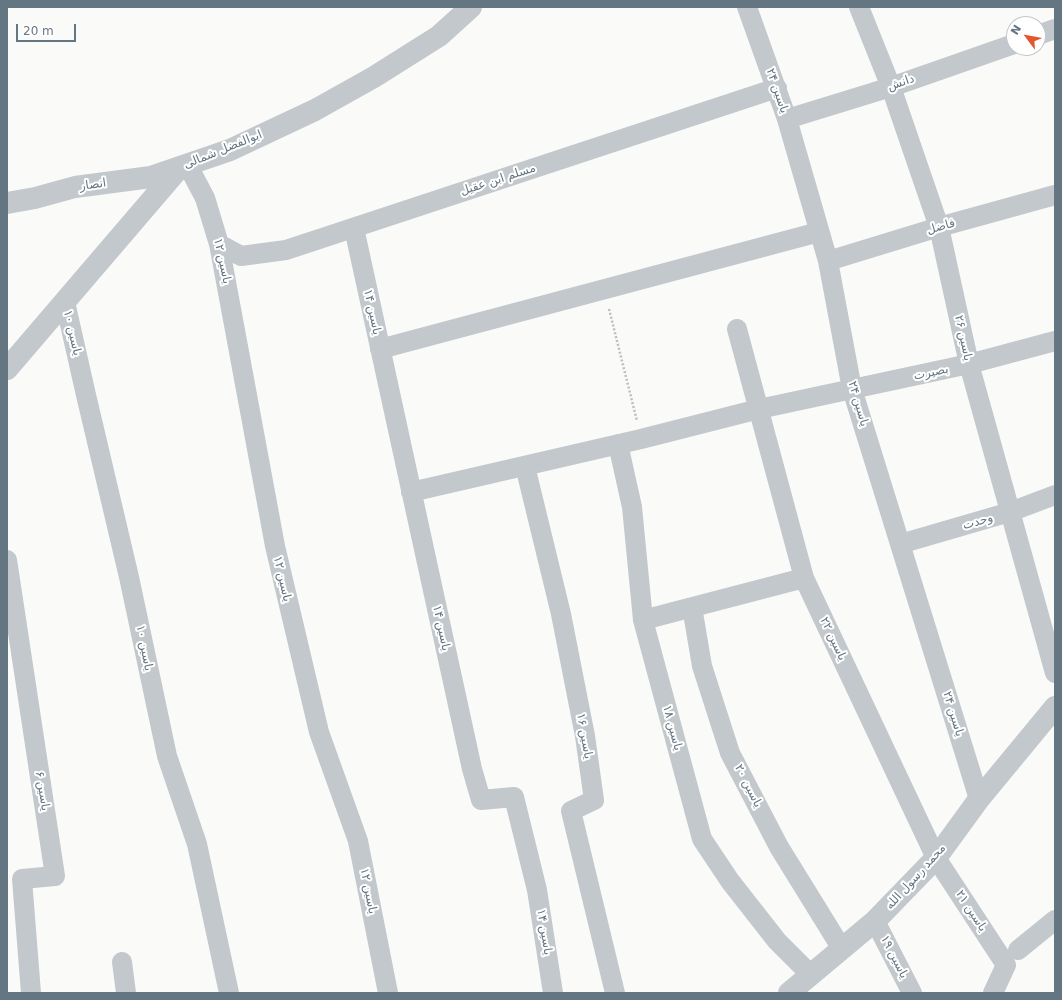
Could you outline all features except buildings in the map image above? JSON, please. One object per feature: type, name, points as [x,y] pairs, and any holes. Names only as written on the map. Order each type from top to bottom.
[{"type":"street","name":"ابوالفضل شمالی","points":[[7,370],[184,166],[230,150],[315,110],[374,78],[439,36],[471,7]]},
{"type":"street","name":"یاسین ۲۴","points":[[747,7],[787,119],[828,261],[852,389],[979,799]]},
{"type":"street","name":"یاسین ۲۶","points":[[860,7],[891,87],[939,227],[969,364],[1055,673]]},
{"type":"street","name":"دانش","points":[[787,119],[891,87],[1006,47]]},
{"type":"street","name":"مسلم ابن عقیل","points":[[219,244],[241,256],[286,250],[777,88]]},
{"type":"street","name":"انصار","points":[[7,203],[35,198],[75,187],[151,177],[184,166]]},
{"type":"street","name":"یاسین ۱۲","points":[[184,166],[205,198],[219,244],[275,546],[319,732],[358,840],[388,993]]},
{"type":"street","name":"فاضل","points":[[828,261],[939,227],[1055,195]]},
{"type":"street","name":"یاسین ۱۴","points":[[354,228],[472,769],[481,800],[514,797],[537,890],[553,993]]},
{"type":"street","points":[[380,349],[819,232]]},
{"type":"street","name":"یاسین ۱۰","points":[[65,302],[129,576],[151,687],[167,756],[197,844],[229,993]]},
{"type":"street","name":"یاسین ۲۲","points":[[737,329],[804,578],[936,858]]},
{"type":"street","name":"بصیرت","points":[[411,492],[618,444],[759,409],[969,364],[1055,341]]},
{"type":"street","name":"یاسین ۱۸","points":[[618,444],[632,507],[643,620],[702,839],[730,881],[777,941],[811,975]]},
{"type":"street","name":"یاسین ۱۶","points":[[525,466],[561,614],[585,736],[594,800],[571,811],[615,993]]},
{"type":"street","name":"وحدت","points":[[900,544],[1010,512],[1055,495]]},
{"type":"street","name":"یاسین ۶","points":[[7,560],[55,876],[22,879],[31,993]]},
{"type":"street","points":[[643,620],[804,578]]},
{"type":"street","name":"یاسین ۲۰","points":[[692,607],[702,666],[730,753],[779,847],[842,949]]},
{"type":"street","name":"محمد رسول الله","points":[[789,993],[875,921],[936,858],[979,799],[1055,707]]},
{"type":"street","name":"یاسین ۲۱","points":[[936,858],[1006,965],[993,993]]},
{"type":"street","points":[[1018,950],[1055,920]]},
{"type":"street","name":"یاسین ۱۹","points":[[875,921],[912,993]]},
{"type":"street","points":[[122,962],[126,993]]},
{"type":"path","points":[[604,290],[641,438]]}]
